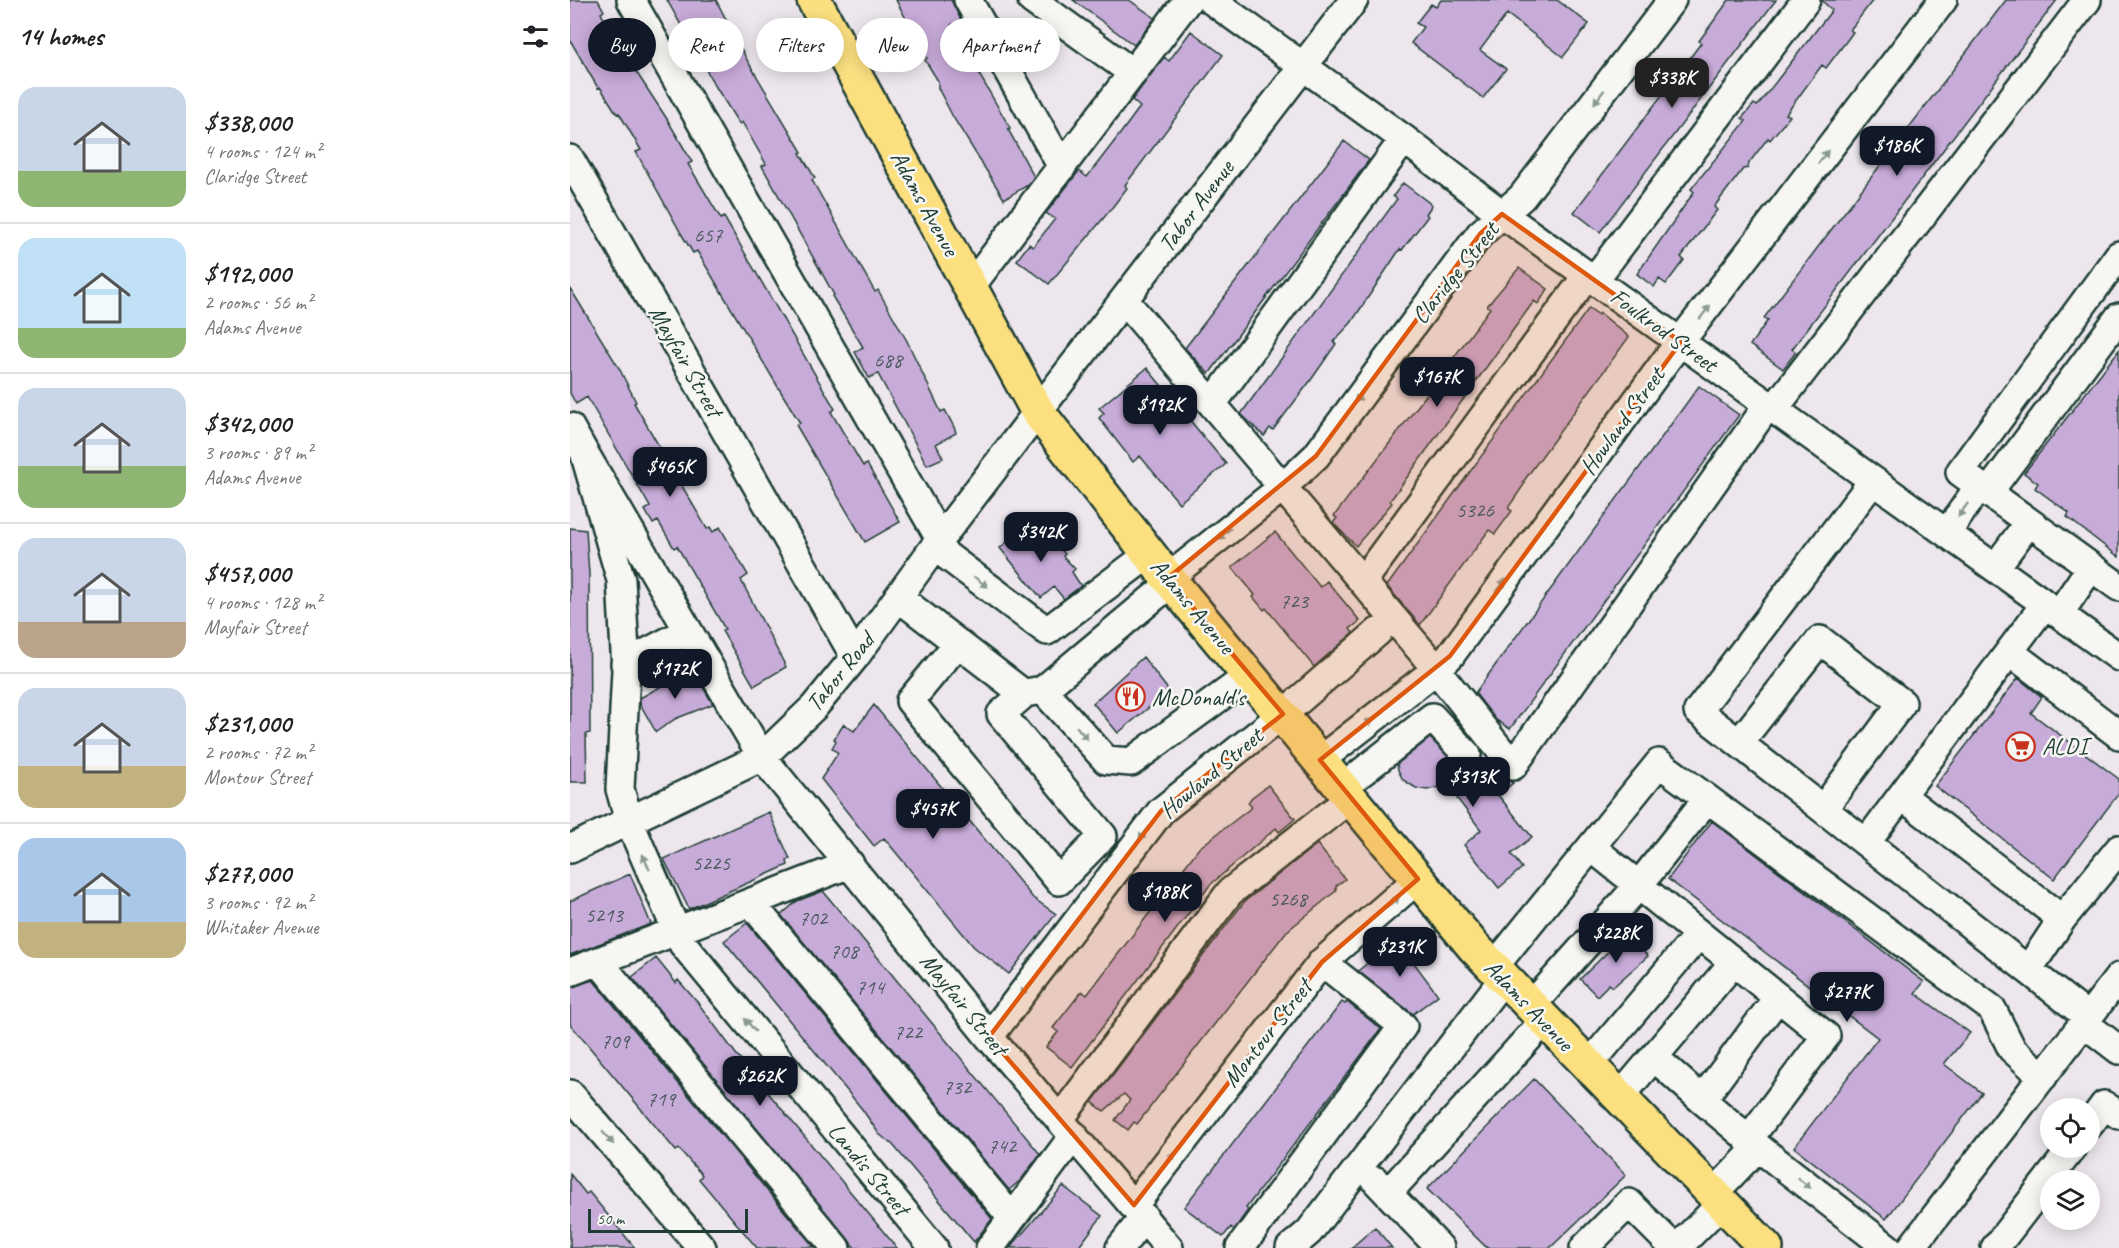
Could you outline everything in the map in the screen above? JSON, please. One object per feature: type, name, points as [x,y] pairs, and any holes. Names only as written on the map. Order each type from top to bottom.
[{"type":"highway","name":"Adams Avenue","points":[[814,0],[1038,412],[1163,571],[1498,974],[1766,1248]]},
{"type":"street","points":[[631,0],[937,543],[1047,631],[1163,571]]},
{"type":"street","points":[[969,0],[1062,167]]},
{"type":"street","points":[[1032,0],[1133,73]]},
{"type":"street","points":[[971,286],[1188,0]]},
{"type":"street","name":"Foulkrod Street","points":[[1211,0],[1404,139],[1503,214],[2119,657]]},
{"type":"street","name":"Tabor Avenue","points":[[1038,412],[1354,0]]},
{"type":"street","name":"Claridge Street","points":[[1163,571],[1284,486],[1316,456],[1480,234],[1522,197],[1672,0]]},
{"type":"street","points":[[1363,581],[1591,276],[1806,0]]},
{"type":"street","name":"Howland Street","points":[[1320,760],[1437,669],[1450,656],[1682,342],[1943,0]]},
{"type":"street","points":[[1124,300],[1437,669],[1513,766],[1771,407],[2086,0]]},
{"type":"street","points":[[1213,403],[1404,139]]},
{"type":"street","name":"Mayfair Street","points":[[570,159],[855,657]]},
{"type":"street","points":[[2118,259],[1960,472],[2119,587]]},
{"type":"street","points":[[1947,533],[2119,317]]},
{"type":"street","name":"Tabor Road","points":[[570,849],[762,757],[814,707],[855,657],[937,543],[1038,412]]},
{"type":"street","points":[[570,427],[584,452]]},
{"type":"street","name":"Mayfair Street","points":[[584,452],[762,757],[989,1037],[1169,1248]]},
{"type":"street","name":"Landis Street","points":[[584,452],[621,580],[626,664],[620,789],[628,821],[683,944],[934,1248]]},
{"type":"street","points":[[1873,481],[1698,711],[2028,970],[2119,1050]]},
{"type":"street","points":[[1995,568],[2029,522]]},
{"type":"street","points":[[1866,843],[2010,651],[2091,567]]},
{"type":"street","points":[[958,643],[910,701],[1059,881],[1103,836],[1001,714],[1034,692],[1163,571]]},
{"type":"street","points":[[898,597],[958,643],[1034,692],[1106,760],[1131,762],[1251,675]]},
{"type":"street","points":[[626,664],[688,631]]},
{"type":"street","name":"Howland Street","points":[[989,1037],[1161,811],[1283,714],[1378,632]]},
{"type":"street","points":[[1739,743],[1820,640],[1902,704],[1823,809]]},
{"type":"street","points":[[2010,651],[2119,735]]},
{"type":"street","points":[[990,1248],[1012,1218],[1067,1127],[1230,892],[1432,717],[1467,755]]},
{"type":"street","points":[[1290,1248],[1309,1232],[1361,1165],[1591,847],[1659,763],[1992,1009],[2012,1049],[2043,1077]]},
{"type":"street","points":[[1902,796],[2062,919]]},
{"type":"street","points":[[1388,1193],[1537,1014],[1707,799]]},
{"type":"street","points":[[1584,1248],[1629,1203],[1675,1248],[1718,1199],[1826,1036],[1591,847]]},
{"type":"street","points":[[2028,970],[2062,919],[2119,849]]},
{"type":"street","points":[[570,972],[850,864]]},
{"type":"street","name":"Montour Street","points":[[1120,1248],[1139,1211],[1322,962],[1418,879]]},
{"type":"street","points":[[751,903],[1012,1218]]},
{"type":"street","points":[[1588,1066],[1699,934]]},
{"type":"street","points":[[599,962],[836,1248]]},
{"type":"street","points":[[1240,1248],[1403,1026],[1322,962]]},
{"type":"street","points":[[1619,1098],[1734,962]]},
{"type":"street","points":[[1911,1248],[2119,977]]},
{"type":"street","points":[[1702,1100],[1778,997]]},
{"type":"street","points":[[1654,1057],[1753,1144],[1888,1248]]},
{"type":"street","points":[[570,1094],[702,1248]]},
{"type":"street","points":[[2100,1110],[2104,1105],[2119,1115]]},
{"type":"street","points":[[1995,1248],[2064,1158]]},
{"type":"street","points":[[1361,1165],[1440,1248]]},
{"type":"highlighted area","points":[[1502,214],[1681,342],[1450,656],[1320,760],[1418,879],[1322,962],[1134,1205],[989,1037],[1161,811],[1283,714],[1168,578],[1316,456],[1480,234]]},
{"type":"building","points":[[570,0],[598,0],[604,11],[601,13],[604,18],[588,18],[588,71],[570,40]]},
{"type":"building","points":[[667,0],[716,0],[725,18],[677,18]]},
{"type":"building","points":[[896,0],[951,0],[960,18],[940,18],[940,72],[978,72],[1010,128],[1008,129],[1034,177],[1028,185],[1004,199],[953,117],[938,88],[938,81],[928,65],[928,18],[906,18]]},
{"type":"building","points":[[1073,0],[1129,0],[1155,18],[1134,45]]},
{"type":"building","points":[[1441,0],[1557,0],[1589,24],[1563,57],[1507,14],[1480,50],[1506,69],[1483,98],[1411,43],[1423,27],[1416,23],[1431,4],[1436,7]]},
{"type":"building","points":[[1729,0],[1776,0],[1600,232],[1574,212],[1701,43],[1699,41]]},
{"type":"building","points":[[1821,0],[1873,0],[1850,30],[1853,32],[1826,68],[1822,65],[1786,114],[1790,116],[1770,140],[1768,138],[1749,163],[1748,168],[1743,169],[1714,207],[1717,210],[1681,257],[1684,260],[1666,284],[1659,279],[1654,287],[1637,274],[1694,192],[1691,189],[1746,121],[1742,118],[1754,104],[1757,106],[1832,10]]},
{"type":"building","points":[[2006,0],[2057,0],[1792,349],[1796,352],[1783,369],[1750,345],[1768,320],[1764,318]]},
{"type":"building","points":[[1191,31],[1223,55],[1125,185],[1127,188],[1049,284],[1017,260],[1029,244],[1033,247],[1055,219],[1046,213],[1079,171],[1087,177],[1120,134],[1140,107],[1132,100],[1164,57],[1169,61]]},
{"type":"building","points":[[744,54],[802,152],[800,153],[815,178],[812,180],[875,292],[878,290],[907,341],[941,412],[945,410],[954,427],[956,433],[936,444],[943,458],[927,465],[878,374],[869,378],[855,352],[863,347],[832,296],[834,295],[762,166],[766,164],[742,122],[739,124],[707,72],[744,72]]},
{"type":"building","points":[[589,72],[636,72],[667,119],[692,162],[688,164],[721,219],[724,217],[835,409],[831,412],[863,466],[867,464],[900,522],[865,542],[796,425],[800,423],[697,251],[693,253],[682,235],[636,152],[641,150],[619,113],[617,114],[600,87],[598,88]]},
{"type":"building","points":[[1344,141],[1369,160],[1209,374],[1185,348]]},
{"type":"building","points":[[1403,183],[1432,205],[1426,214],[1428,216],[1402,250],[1400,249],[1351,323],[1333,342],[1336,344],[1311,380],[1273,430],[1270,428],[1264,436],[1241,414],[1397,199],[1393,196]]},
{"type":"building","points":[[1519,268],[1548,289],[1538,304],[1534,301],[1390,501],[1392,503],[1356,546],[1333,523],[1337,518],[1334,516],[1490,308],[1487,306]]},
{"type":"building","points":[[570,288],[619,368],[636,402],[634,403],[707,529],[710,527],[713,532],[720,527],[748,575],[741,580],[786,667],[754,686],[722,631],[725,629],[677,546],[674,548],[658,521],[653,524],[645,510],[650,507],[587,397],[576,404],[570,393]]},
{"type":"building","points":[[1589,308],[1599,315],[1600,313],[1629,337],[1523,482],[1525,483],[1508,508],[1512,511],[1495,534],[1489,530],[1420,625],[1387,586]]},
{"type":"building","points":[[2119,350],[2119,557],[2067,517],[2069,513],[2035,488],[2038,483],[2024,473]]},
{"type":"building","points":[[1147,368],[1226,464],[1179,503],[1140,456],[1133,462],[1099,418],[1104,413],[1099,408]]},
{"type":"building","points":[[1699,386],[1739,415],[1510,729],[1496,720],[1475,693]]},
{"type":"building","points":[[1036,523],[1047,538],[1049,536],[1065,554],[1063,556],[1075,569],[1072,572],[1081,586],[1064,599],[1054,587],[1041,598],[1000,548],[1018,532],[1022,536]]},
{"type":"building","points":[[570,528],[586,530],[589,574],[590,733],[586,734],[587,782],[570,782]]},
{"type":"building","points":[[1275,532],[1320,587],[1327,581],[1360,621],[1350,629],[1353,633],[1314,667],[1266,608],[1264,610],[1253,597],[1255,595],[1232,567]]},
{"type":"building","name":"McDonald's","points":[[1143,657],[1169,691],[1118,733],[1093,703]]},
{"type":"building","points":[[692,669],[713,704],[675,719],[656,732],[640,704],[640,698]]},
{"type":"building","name":"ALDI","points":[[2018,678],[2042,697],[2031,713],[2119,779],[2119,793],[2054,879],[1935,786]]},
{"type":"building","points":[[874,705],[1033,898],[1056,914],[1009,974],[974,947],[884,838],[874,846],[821,779],[838,753],[832,748],[836,741],[834,739],[844,724],[854,731]]},
{"type":"building","points":[[1430,738],[1458,767],[1461,787],[1490,763],[1501,776],[1513,783],[1498,795],[1532,837],[1511,854],[1522,868],[1499,888],[1464,845],[1481,830],[1447,785],[1427,790],[1416,788],[1403,780],[1398,770],[1397,764]]},
{"type":"building","points":[[1268,785],[1295,819],[1279,832],[1276,828],[1210,885],[1072,1067],[1046,1047],[1058,1032],[1053,1028],[1082,991],[1087,995],[1199,848],[1252,807],[1248,803],[1251,798]]},
{"type":"building","points":[[769,812],[790,859],[787,861],[788,865],[689,909],[664,859]]},
{"type":"building","points":[[1712,821],[1924,982],[1915,993],[1970,1033],[1944,1064],[1982,1093],[1886,1219],[1794,1147],[1878,1038],[1668,879]]},
{"type":"building","points":[[1317,844],[1345,879],[1336,886],[1336,891],[1286,932],[1141,1119],[1137,1124],[1134,1122],[1128,1130],[1115,1120],[1130,1100],[1124,1094],[1104,1111],[1092,1102],[1244,902]]},
{"type":"building","points":[[630,874],[651,924],[570,955],[570,901]]},
{"type":"building","points":[[823,891],[1040,1154],[1021,1180],[1009,1190],[781,915],[797,901]]},
{"type":"building","points":[[747,923],[992,1219],[974,1242],[893,1145],[879,1134],[862,1109],[724,941]]},
{"type":"building","points":[[1630,930],[1647,948],[1643,951],[1648,956],[1613,987],[1609,984],[1597,996],[1580,979]]},
{"type":"building","points":[[1393,942],[1400,950],[1403,948],[1438,995],[1413,1014],[1358,971]]},
{"type":"building","points":[[656,958],[676,983],[678,980],[698,1003],[736,1054],[897,1248],[855,1248],[632,977]]},
{"type":"building","points":[[593,980],[814,1247],[757,1248],[699,1179],[702,1175],[679,1149],[676,1151],[570,1024],[570,987]]},
{"type":"building","points":[[1342,1002],[1345,1004],[1347,1002],[1381,1029],[1246,1208],[1248,1210],[1234,1230],[1231,1227],[1223,1237],[1184,1207]]},
{"type":"building","points":[[1534,1079],[1626,1175],[1550,1248],[1487,1248],[1427,1189]]},
{"type":"building","points":[[570,1174],[586,1194],[589,1192],[635,1248],[570,1248]]},
{"type":"building","points":[[1063,1186],[1102,1216],[1078,1248],[1010,1248]]},
{"type":"building","points":[[1375,1227],[1392,1248],[1351,1248]]},
{"type":"place","name":"McDonald's","points":[[1131,697]]},
{"type":"place","name":"ALDI","points":[[2021,746]]}]
